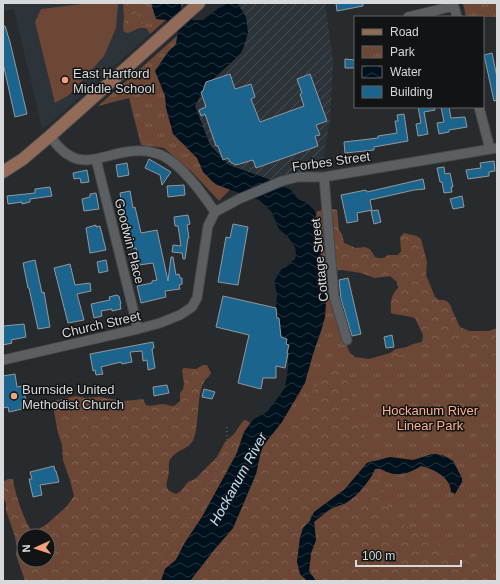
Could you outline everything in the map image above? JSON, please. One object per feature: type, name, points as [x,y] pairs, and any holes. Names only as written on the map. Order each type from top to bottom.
[{"type":"main road","points":[[3,172],[23,159],[50,136],[199,3]]},
{"type":"street","points":[[412,16],[454,4],[457,16]]},
{"type":"street","points":[[480,108],[494,148]]},
{"type":"street","points":[[50,136],[60,149],[73,158],[82,160],[96,159],[117,153],[139,150],[156,153],[168,158],[202,192],[215,212]]},
{"type":"street","name":"Forbes Street","points":[[215,212],[244,197],[278,183],[298,177],[324,177],[494,148]]},
{"type":"street","name":"Goodwin Place","points":[[96,159],[138,329]]},
{"type":"street","name":"Cottage Street","points":[[324,177],[334,296],[347,340]]},
{"type":"street","name":"Church Street","points":[[3,360],[138,329],[180,315],[192,307],[197,298],[208,226],[215,212]]},
{"type":"path","points":[[147,578],[211,482],[227,447],[226,427]]},
{"type":"shaded area","name":"East Hartford Middle School","points":[[3,3],[132,3],[135,11],[150,34],[42,129],[14,9],[3,12]]},
{"type":"shaded area","points":[[243,3],[325,3],[333,62],[330,121],[321,168],[280,176],[271,180],[229,165],[210,145],[195,106],[202,95],[201,92],[206,82],[212,80],[233,61],[241,53],[244,47],[248,33],[246,17],[239,5]]},
{"type":"green space","points":[[90,3],[118,3],[116,28],[104,56],[69,95],[55,103],[35,22],[41,9]]},
{"type":"green space","points":[[123,3],[151,3],[149,28],[139,28],[128,33],[124,32]]},
{"type":"green space","points":[[132,3],[185,3],[150,34],[135,11]]},
{"type":"green space","points":[[463,3],[497,3],[497,17],[466,16]]},
{"type":"green space","points":[[186,28],[184,119],[239,180],[219,201],[193,173],[164,148],[141,145],[129,98],[98,106]]},
{"type":"green space","points":[[337,210],[339,230],[342,234],[344,243],[356,248],[365,247],[370,249],[375,257],[384,258],[388,255],[398,255],[401,251],[400,237],[404,233],[417,236],[421,239],[427,262],[426,275],[435,297],[439,300],[448,302],[460,327],[469,331],[489,331],[497,328],[497,581],[316,581],[309,571],[311,553],[316,540],[314,522],[333,507],[344,503],[371,477],[375,469],[380,468],[381,459],[367,463],[345,489],[311,516],[310,521],[303,528],[300,538],[297,562],[307,581],[190,581],[233,528],[256,474],[263,446],[282,422],[325,281],[321,262],[320,240],[317,226],[316,214],[318,211]],"holes":[[[342,270],[361,273],[375,278],[390,276],[397,282],[398,288],[392,299],[391,313],[415,318],[423,335],[422,342],[396,349],[390,353],[369,359],[355,357],[350,353],[339,329],[333,300],[333,271]]]},
{"type":"green space","name":"Hockanum River Linear Park","points":[[324,263],[338,332],[350,361],[374,361],[420,351],[420,347],[478,354],[497,358],[497,579],[392,518],[343,368],[329,370],[273,443],[259,437],[283,407]]},
{"type":"green space","points":[[203,365],[207,365],[211,373],[205,380],[200,393],[194,438],[189,445],[173,456],[169,461],[169,472],[166,486],[169,490],[176,494],[180,492],[188,482],[195,479],[217,457],[225,442],[234,434],[243,421],[246,420],[250,423],[244,432],[237,453],[202,517],[184,544],[176,560],[165,569],[161,581],[25,581],[20,568],[56,568],[56,528],[40,528],[46,525],[67,506],[74,496],[63,460],[62,445],[58,433],[53,401],[76,396],[85,398],[99,397],[124,401],[143,399],[146,405],[149,406],[164,404],[174,406],[180,401],[180,393],[184,384],[182,370],[184,368],[196,369]]},
{"type":"green space","points":[[8,479],[13,479],[20,507],[30,528],[16,528],[16,542],[6,510],[6,503],[3,497],[3,482]]},
{"type":"water","name":"Hockanum River","points":[[151,3],[181,3],[181,8],[193,20],[203,20],[225,3],[237,3],[246,17],[248,33],[241,53],[212,80],[206,82],[195,106],[210,145],[229,165],[271,180],[291,190],[298,199],[307,203],[314,210],[316,214],[320,240],[321,262],[325,281],[325,317],[305,383],[282,422],[263,446],[256,474],[233,528],[190,581],[161,581],[165,569],[176,560],[184,544],[202,517],[237,453],[244,432],[254,419],[267,412],[285,388],[289,353],[287,353],[289,345],[286,344],[287,339],[281,337],[279,318],[277,318],[277,295],[275,280],[281,270],[295,259],[296,254],[295,247],[288,237],[279,229],[271,211],[259,200],[217,185],[213,182],[203,172],[197,158],[173,134],[166,108],[165,96],[155,71],[168,52],[176,44],[178,31],[166,20],[156,19]]},
{"type":"water","points":[[432,454],[445,456],[453,461],[462,478],[462,482],[455,494],[451,492],[445,478],[426,467],[421,466],[413,471],[400,474],[375,469],[366,484],[353,498],[344,504],[334,507],[314,522],[316,540],[311,553],[309,571],[316,581],[307,581],[300,574],[297,562],[300,538],[303,528],[310,521],[314,512],[345,489],[367,463],[390,457],[413,460]]},
{"type":"building","points":[[336,3],[363,3],[363,6],[337,11]]},
{"type":"building","points":[[3,26],[5,26],[10,42],[27,114],[15,117],[3,63]]},
{"type":"building","points":[[492,53],[497,77],[497,100],[494,101],[484,55]]},
{"type":"building","points":[[345,59],[354,60],[354,68],[345,68]]},
{"type":"building","points":[[230,74],[235,89],[251,84],[255,97],[251,99],[260,122],[304,106],[300,94],[302,93],[297,79],[310,74],[327,121],[316,125],[320,135],[315,136],[318,146],[256,168],[253,160],[236,165],[230,162],[228,158],[223,160],[218,146],[216,146],[205,114],[201,116],[199,110],[206,107],[201,92],[203,91],[206,82]]},
{"type":"building","points":[[418,108],[434,108],[435,110],[424,112],[428,134],[418,136],[416,124],[421,123]]},
{"type":"building","points":[[441,108],[449,108],[451,118],[465,117],[467,127],[449,130],[449,132],[439,134],[437,123],[444,122]]},
{"type":"building","points":[[404,114],[408,141],[374,147],[374,150],[345,153],[344,142],[378,138],[378,136],[397,133],[395,121],[398,121],[397,115]]},
{"type":"building","points":[[149,159],[171,172],[162,185],[160,175],[145,168]]},
{"type":"building","points":[[494,161],[495,171],[489,172],[489,176],[468,179],[466,170],[481,168],[480,163]]},
{"type":"building","points":[[127,163],[129,175],[118,177],[116,165]]},
{"type":"building","points":[[444,167],[445,174],[450,173],[453,187],[451,187],[452,192],[444,193],[442,182],[440,182],[437,168]]},
{"type":"building","points":[[87,170],[89,182],[81,183],[80,178],[74,179],[73,173]]},
{"type":"building","points":[[423,179],[425,189],[370,200],[372,210],[357,213],[358,221],[347,223],[341,195],[366,190],[367,192]]},
{"type":"building","points":[[184,185],[185,195],[168,197],[167,186]]},
{"type":"building","points":[[50,187],[52,196],[30,199],[30,202],[22,204],[22,202],[8,204],[7,196],[35,193],[35,189]]},
{"type":"building","points":[[130,191],[133,208],[135,207],[141,233],[157,230],[168,281],[171,257],[173,257],[176,275],[179,274],[180,278],[182,278],[182,284],[179,285],[180,289],[165,291],[166,297],[141,303],[137,286],[152,283],[152,281],[157,280],[153,263],[139,265],[136,248],[130,249],[128,240],[131,240],[126,217],[124,218],[120,193]]},
{"type":"building","points":[[96,193],[99,209],[84,211],[82,199],[90,197],[90,194]]},
{"type":"building","points":[[462,196],[464,207],[453,209],[450,199]]},
{"type":"building","points":[[378,210],[381,222],[374,224],[371,211]]},
{"type":"building","points":[[188,215],[190,224],[187,225],[189,238],[185,259],[183,259],[182,253],[172,252],[173,245],[181,246],[178,226],[175,226],[174,217]]},
{"type":"building","points":[[233,224],[248,227],[238,285],[218,282],[226,237],[230,238]]},
{"type":"building","points":[[96,225],[96,227],[100,226],[106,250],[90,253],[86,228]]},
{"type":"building","points":[[35,260],[42,293],[44,292],[50,327],[38,329],[23,263]]},
{"type":"building","points":[[106,260],[108,271],[99,273],[97,262]]},
{"type":"building","points":[[70,264],[75,285],[90,283],[91,291],[77,294],[84,320],[68,323],[54,268]]},
{"type":"building","points":[[348,278],[361,334],[352,336],[341,299],[339,280]]},
{"type":"building","points":[[119,296],[121,309],[101,311],[102,316],[94,318],[91,304],[110,300],[109,297]]},
{"type":"building","points":[[223,296],[276,308],[277,318],[279,318],[281,337],[287,339],[286,344],[289,345],[288,353],[285,368],[276,366],[276,378],[263,378],[261,389],[238,383],[249,335],[216,327]]},
{"type":"building","points":[[24,324],[26,337],[11,340],[12,343],[3,345],[3,326]]},
{"type":"building","points":[[392,335],[394,347],[386,348],[384,337]]},
{"type":"building","points":[[153,342],[154,348],[152,349],[155,368],[148,370],[147,360],[143,361],[142,351],[130,352],[132,362],[122,364],[121,362],[101,367],[103,374],[96,375],[95,370],[93,371],[90,354]]},
{"type":"building","name":"Burnside United Methodist Church","points":[[15,374],[17,387],[23,386],[26,402],[21,403],[22,409],[9,412],[8,407],[3,408],[3,376]]},
{"type":"building","points":[[167,385],[169,393],[154,396],[153,387]]},
{"type":"building","points":[[204,389],[215,392],[212,399],[202,397]]},
{"type":"building","points":[[54,466],[59,482],[40,485],[42,495],[33,497],[29,479],[32,479],[30,472]]},
{"type":"place","name":"East Hartford Middle School","points":[[65,80]]},
{"type":"place","name":"Burnside United Methodist Church","points":[[14,396]]}]
